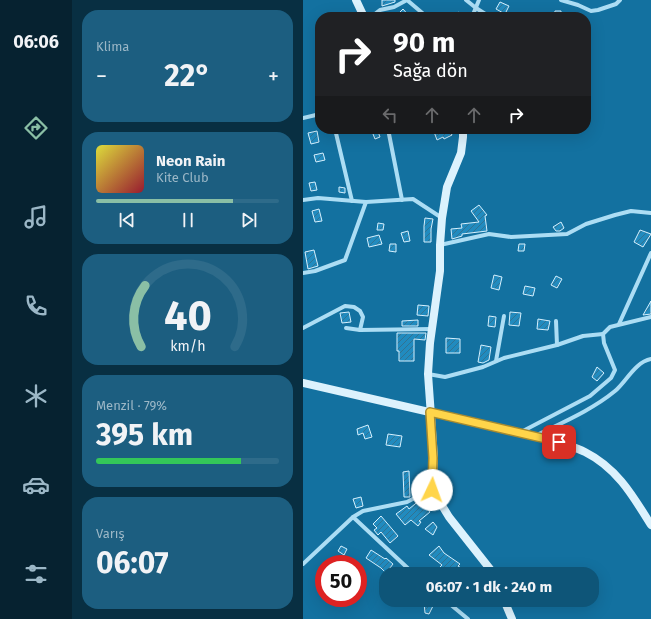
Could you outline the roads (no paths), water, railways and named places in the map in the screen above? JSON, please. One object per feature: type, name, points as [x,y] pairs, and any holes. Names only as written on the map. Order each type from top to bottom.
[{"type":"main road","points":[[356,0],[362,12]]},
{"type":"main road","points":[[463,134],[461,153],[447,187],[442,218],[440,271],[432,329],[428,374],[433,458],[432,490],[449,518],[488,567]]},
{"type":"main road","points":[[303,383],[559,442],[585,452],[611,470],[627,488],[651,525]]},
{"type":"main road","points":[[507,607],[512,619]]},
{"type":"street","points":[[377,12],[380,10],[395,7],[407,0],[421,12]]},
{"type":"street","points":[[466,0],[483,12]]},
{"type":"street","points":[[474,12],[479,0]]},
{"type":"street","points":[[561,0],[591,11],[616,4],[620,0]]},
{"type":"street","points":[[303,118],[315,115]]},
{"type":"street","points":[[336,134],[352,201]]},
{"type":"street","points":[[389,134],[402,200]]},
{"type":"street","points":[[303,200],[318,198],[367,202],[413,199],[442,218]]},
{"type":"street","points":[[303,273],[315,271],[345,260],[367,202]]},
{"type":"street","points":[[440,245],[489,234],[511,236],[567,234],[586,224],[615,215],[631,211],[651,212]]},
{"type":"street","points":[[619,324],[651,253]]},
{"type":"street","points":[[303,328],[345,306],[349,306],[360,311],[363,317],[360,330]]},
{"type":"street","points":[[496,361],[504,316]]},
{"type":"street","points":[[428,374],[445,377],[483,367],[504,358],[557,345],[583,336],[603,334],[610,327],[651,317]]},
{"type":"street","points":[[556,321],[557,345]]},
{"type":"street","points":[[346,328],[360,330],[432,329]]},
{"type":"street","points":[[519,434],[590,396],[611,378],[615,370],[604,344],[603,334]]},
{"type":"street","points":[[534,436],[594,405],[616,390],[639,366],[651,359]]},
{"type":"street","points":[[303,564],[353,517],[363,511],[407,502],[432,490]]},
{"type":"street","points":[[353,517],[407,567]]},
{"type":"street","points":[[453,607],[468,619]]}]
